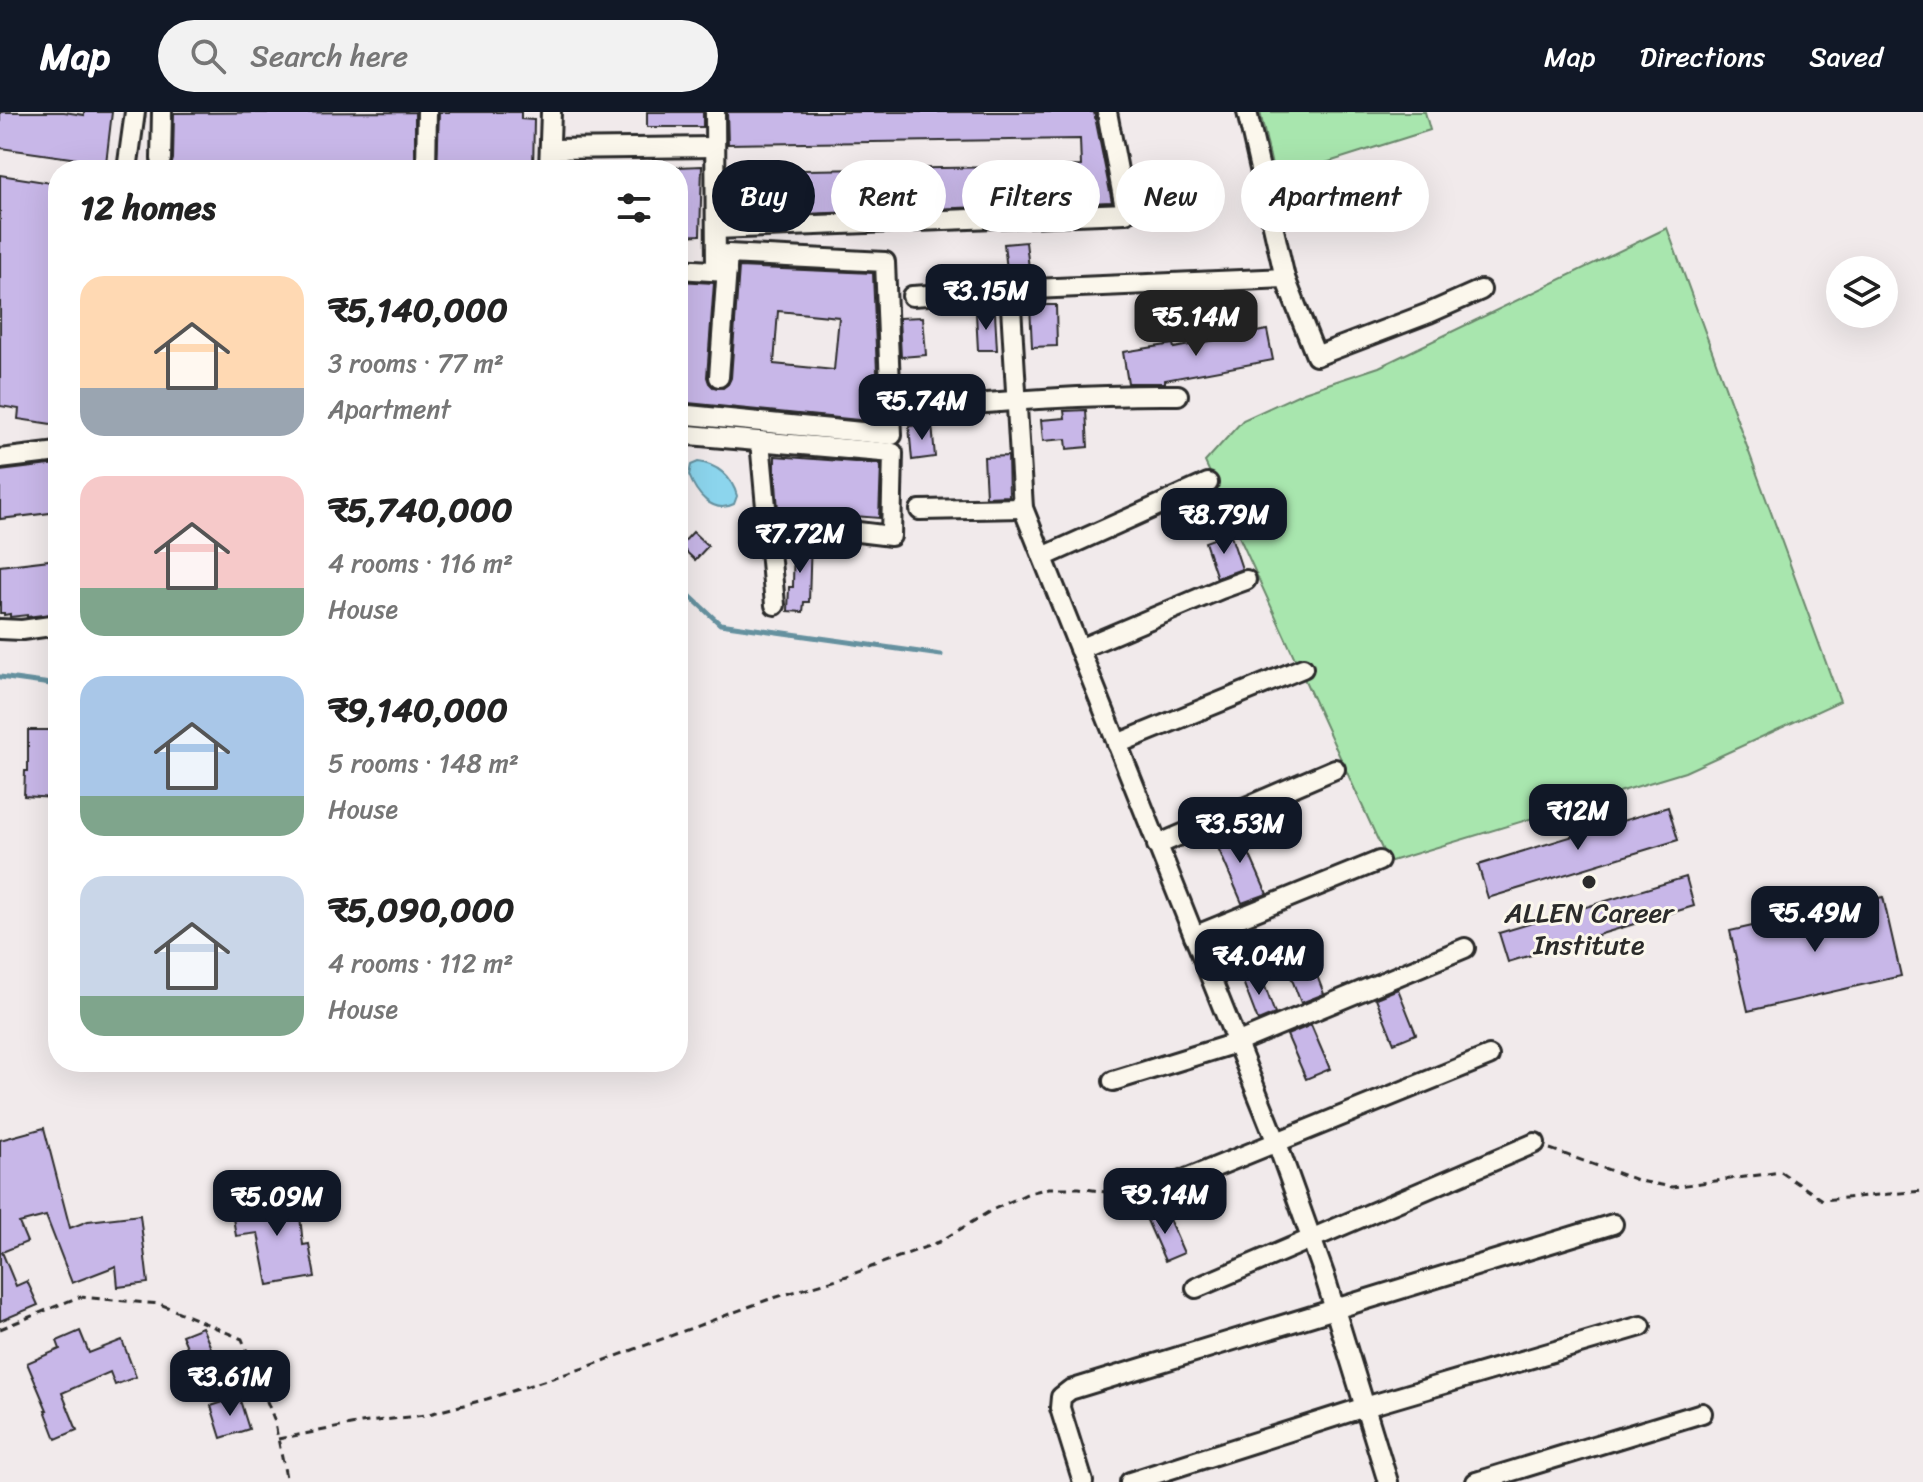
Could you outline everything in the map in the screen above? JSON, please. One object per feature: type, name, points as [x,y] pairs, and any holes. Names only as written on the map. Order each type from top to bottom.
[{"type":"street","points":[[128,160],[135,112]]},
{"type":"street","points":[[161,159],[162,112]]},
{"type":"street","points":[[426,160],[427,112]]},
{"type":"street","points":[[550,160],[551,112]]},
{"type":"street","points":[[715,112],[715,160]]},
{"type":"street","points":[[815,225],[1126,213],[1107,112]]},
{"type":"street","points":[[1247,112],[1285,278],[1316,356],[1481,290]]},
{"type":"street","points":[[551,149],[715,147]]},
{"type":"street","points":[[716,232],[721,271],[719,377]]},
{"type":"street","points":[[688,415],[892,435],[885,262],[728,254],[721,271]]},
{"type":"street","points":[[688,269],[721,271]]},
{"type":"street","points":[[912,296],[1285,278]]},
{"type":"street","points":[[1010,290],[1023,508],[1277,1143],[1335,1309],[1388,1482]]},
{"type":"street","points":[[917,409],[1017,400],[1130,394],[1178,395]]},
{"type":"street","points":[[688,435],[893,453],[891,536],[767,521]]},
{"type":"street","points":[[760,441],[775,605]]},
{"type":"street","points":[[0,459],[48,453]]},
{"type":"street","points":[[1043,557],[1208,483]]},
{"type":"street","points":[[920,510],[1023,508]]},
{"type":"street","points":[[1079,649],[1246,580]]},
{"type":"street","points":[[0,629],[48,626]]},
{"type":"street","points":[[1117,744],[1303,668]]},
{"type":"street","points":[[1157,845],[1335,769]]},
{"type":"street","points":[[1194,936],[1379,861]]},
{"type":"street","points":[[1113,1081],[1236,1043],[1465,948]]},
{"type":"street","points":[[1144,1196],[1489,1056]]},
{"type":"street","points":[[1196,1288],[1535,1143]]},
{"type":"street","points":[[1083,1482],[1060,1408],[1061,1397],[1070,1390],[1613,1224]]},
{"type":"street","points":[[1130,1482],[1365,1407],[1641,1326]]},
{"type":"street","points":[[1476,1482],[1702,1413]]},
{"type":"path","points":[[1535,1143],[1640,1181],[1672,1187],[1781,1172],[1823,1200],[1923,1191]]},
{"type":"path","points":[[278,1439],[361,1423],[425,1415],[544,1381],[939,1242],[992,1210],[1029,1193],[1049,1188],[1079,1188],[1144,1196]]},
{"type":"path","points":[[0,1329],[79,1297],[160,1304],[242,1339],[274,1419],[287,1482]]},
{"type":"green space","points":[[1260,112],[1425,112],[1430,130],[1335,160],[1271,160]]},
{"type":"green space","points":[[1667,228],[1840,701],[1685,772],[1388,862],[1205,462],[1243,420],[1304,392],[1379,367]]},
{"type":"water","points":[[698,462],[711,465],[727,477],[737,496],[734,504],[719,507],[701,495],[689,475],[691,465]]},
{"type":"building","points":[[0,112],[84,115],[84,112],[112,112],[106,160],[85,160],[0,148]]},
{"type":"building","points":[[415,112],[415,160],[173,160],[174,113]]},
{"type":"building","points":[[439,112],[521,112],[521,119],[534,120],[533,160],[437,160]]},
{"type":"building","points":[[647,112],[703,112],[703,127],[647,127]]},
{"type":"building","points":[[727,112],[1094,112],[1112,202],[1100,202],[1100,160],[1081,160],[1080,139],[728,144]]},
{"type":"building","points":[[702,166],[700,235],[688,236],[688,167]]},
{"type":"building","points":[[946,168],[962,168],[962,208],[946,208]]},
{"type":"building","points":[[815,170],[831,170],[831,213],[815,214]]},
{"type":"building","points":[[0,175],[48,182],[48,424],[18,419],[19,409],[0,406]]},
{"type":"building","points":[[1026,242],[1030,277],[1008,278],[1004,244]]},
{"type":"building","points":[[739,267],[873,273],[879,422],[688,403],[688,282],[714,283],[707,377],[713,387],[723,388],[731,378]],"holes":[[[778,311],[839,317],[834,370],[774,364]]]},
{"type":"building","points":[[1030,305],[1056,305],[1057,346],[1032,347]]},
{"type":"building","points":[[976,313],[995,313],[997,350],[978,350]]},
{"type":"building","points":[[923,317],[926,355],[901,357],[899,318]]},
{"type":"building","points":[[1267,330],[1273,360],[1165,380],[1165,383],[1128,383],[1123,352],[1173,344],[1174,348]]},
{"type":"building","points":[[1086,410],[1088,447],[1067,449],[1066,439],[1043,441],[1041,420],[1065,418],[1064,411]]},
{"type":"building","points":[[932,424],[935,457],[912,460],[909,426]]},
{"type":"building","points":[[775,456],[881,464],[879,518],[778,510]]},
{"type":"building","points":[[1008,456],[1009,496],[986,497],[984,457]]},
{"type":"building","points":[[48,465],[48,513],[0,519],[0,471]]},
{"type":"building","points":[[693,532],[708,546],[695,560],[688,553],[688,537]]},
{"type":"building","points":[[1230,533],[1242,569],[1217,578],[1205,542]]},
{"type":"building","points":[[794,536],[811,538],[809,602],[804,602],[803,612],[788,611],[789,587],[793,587]]},
{"type":"building","points":[[48,560],[48,614],[10,617],[10,614],[0,613],[0,566]]},
{"type":"building","points":[[28,730],[48,730],[48,798],[24,796],[25,771],[28,771]]},
{"type":"building","points":[[1668,807],[1678,840],[1488,898],[1478,865]]},
{"type":"building","points":[[1237,826],[1267,894],[1242,903],[1213,836]]},
{"type":"building","points":[[1686,877],[1694,906],[1508,962],[1499,933]]},
{"type":"building","points":[[1883,897],[1901,976],[1748,1011],[1730,931]]},
{"type":"building","points":[[1311,960],[1324,994],[1301,1003],[1288,969]]},
{"type":"building","points":[[1260,973],[1275,1014],[1258,1021],[1242,979]]},
{"type":"building","points":[[1398,989],[1416,1034],[1394,1043],[1376,998]]},
{"type":"building","points":[[1311,1025],[1330,1069],[1306,1079],[1287,1035]]},
{"type":"building","points":[[44,1128],[70,1228],[88,1221],[140,1215],[148,1283],[118,1287],[116,1266],[72,1283],[46,1216],[19,1223],[27,1242],[2,1252],[16,1286],[27,1281],[38,1305],[0,1321],[0,1140]]},
{"type":"building","points":[[298,1196],[303,1245],[309,1244],[315,1277],[268,1285],[258,1233],[236,1236],[231,1206]]},
{"type":"building","points":[[1165,1210],[1184,1253],[1165,1261],[1146,1218]]},
{"type":"building","points":[[202,1327],[211,1348],[191,1356],[182,1335]]},
{"type":"building","points":[[80,1331],[89,1353],[122,1340],[136,1377],[115,1385],[110,1372],[62,1393],[77,1430],[56,1439],[27,1363],[60,1349],[57,1341]]},
{"type":"building","points":[[239,1397],[249,1429],[221,1438],[211,1406]]},
{"type":"waterway","points":[[688,594],[720,624],[941,655]]},
{"type":"waterway","points":[[0,677],[48,684]]},
{"type":"place","name":"ALLEN Career Institute","points":[[1589,882]]}]
